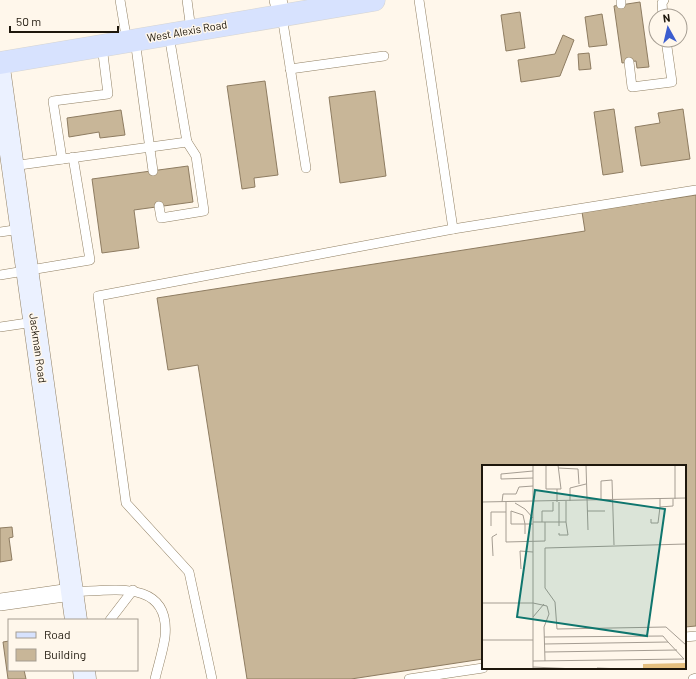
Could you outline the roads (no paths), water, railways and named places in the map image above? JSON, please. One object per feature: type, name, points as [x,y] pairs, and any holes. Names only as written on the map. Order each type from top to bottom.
[{"type":"main road","name":"West Alexis Road","points":[[0,63],[191,30],[280,8],[374,0]]},
{"type":"main road","name":"Jackman Road","points":[[0,75],[9,160],[11,230],[27,271],[76,619]]},
{"type":"street","points":[[0,602],[71,592]]},
{"type":"lane","points":[[120,0],[131,41],[150,146],[153,171]]},
{"type":"lane","points":[[187,0],[191,30]]},
{"type":"lane","points":[[419,0],[453,229]]},
{"type":"lane","points":[[280,8],[306,168]]},
{"type":"lane","points":[[159,206],[161,218],[204,211],[196,156],[187,142],[169,34]]},
{"type":"lane","points":[[62,158],[53,101],[108,94],[102,46]]},
{"type":"lane","points":[[629,62],[632,87],[672,82],[667,48]]},
{"type":"lane","points":[[290,69],[384,56]]},
{"type":"lane","points":[[9,160],[74,157],[187,142]]},
{"type":"lane","points":[[0,275],[90,260],[74,157]]},
{"type":"lane","points":[[212,679],[189,572],[126,504],[98,296],[453,229],[696,190]]},
{"type":"lane","points":[[0,327],[34,322]]},
{"type":"lane","points":[[111,619],[133,590]]},
{"type":"lane","points":[[71,592],[133,590],[150,596],[160,607],[165,637],[155,679]]},
{"type":"lane","points":[[686,637],[696,636]]},
{"type":"lane","points":[[409,679],[482,668]]},
{"type":"lane","points":[[692,679],[696,678]]}]
